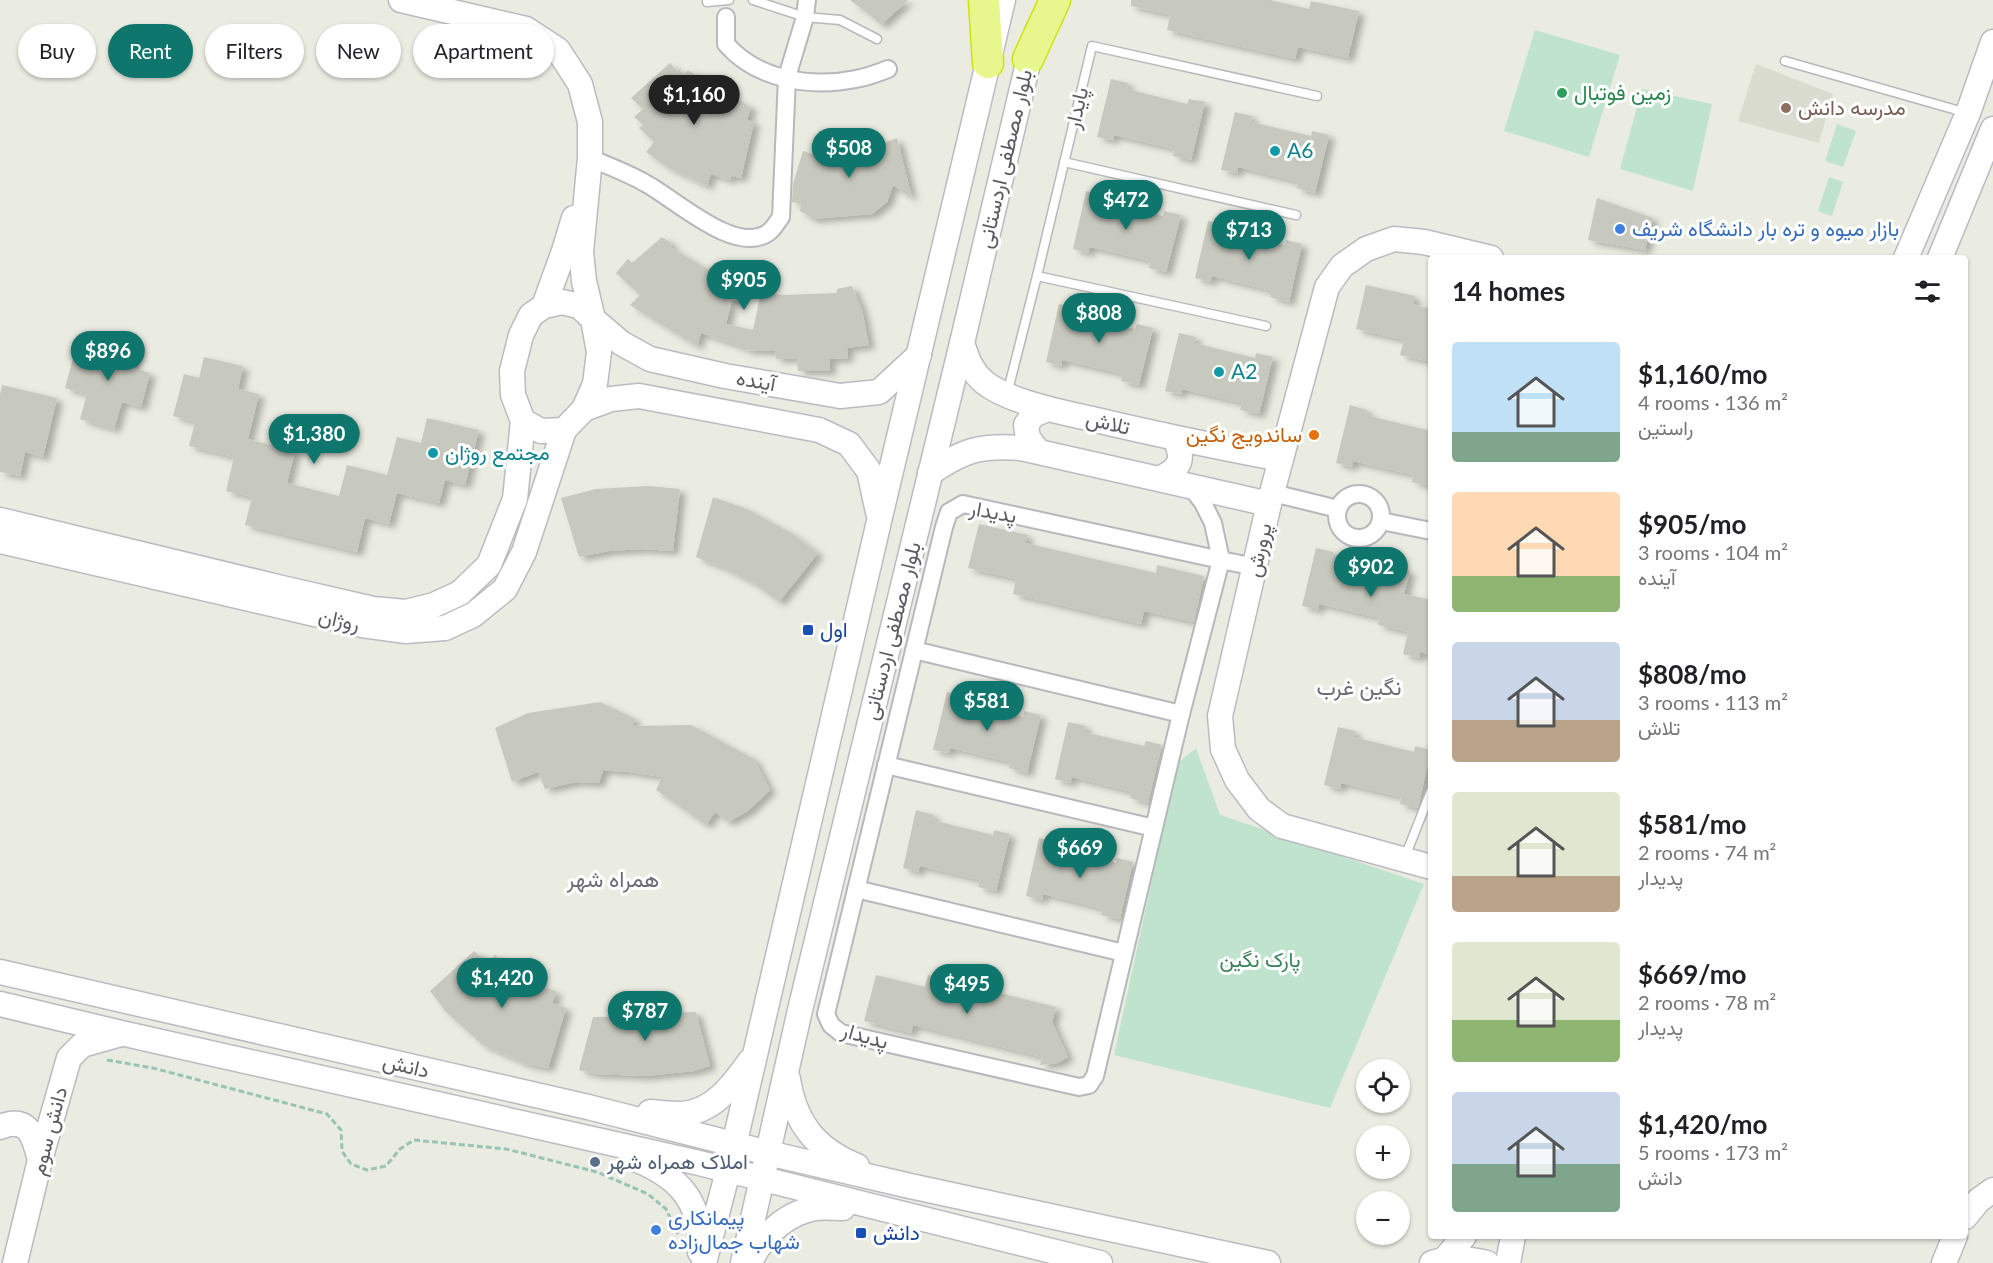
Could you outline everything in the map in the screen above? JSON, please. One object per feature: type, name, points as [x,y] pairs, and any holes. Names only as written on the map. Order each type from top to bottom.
[{"type":"highway","points":[[984,0],[988,63]]},
{"type":"highway","points":[[1028,59],[1055,0]]},
{"type":"street","points":[[401,0],[526,29],[558,50],[580,84],[590,122],[590,158],[581,252],[584,281],[593,319],[599,352],[595,384],[584,409],[564,430],[540,431],[523,421],[513,395],[512,371],[520,335],[531,315],[544,306],[562,302],[579,306],[593,319]]},
{"type":"street","points":[[590,158],[645,183],[679,204],[699,220],[728,234],[755,237],[769,232],[781,217],[787,77],[805,17],[807,0]]},
{"type":"street","name":"بلوار مصطفی اردستانی","points":[[704,1263],[728,1171],[879,517],[1003,0]]},
{"type":"street","name":"بلوار مصطفی اردستانی","points":[[743,1263],[800,1010],[1044,0]]},
{"type":"street","points":[[726,17],[726,44],[736,56],[754,68],[799,82],[857,79],[888,69]]},
{"type":"street","points":[[1907,255],[1968,113],[1993,42]]},
{"type":"street","points":[[1941,255],[1993,129]]},
{"type":"street","points":[[544,306],[564,251],[590,158]]},
{"type":"street","name":"پرورش","points":[[1428,866],[1282,826],[1258,809],[1237,780],[1223,749],[1220,716],[1271,499],[1327,287],[1342,266],[1366,249],[1394,239],[1424,242],[1478,255]]},
{"type":"street","name":"آینده","points":[[593,319],[621,343],[650,359],[840,396],[879,392],[919,355]]},
{"type":"street","name":"تلاش","points":[[962,343],[970,368],[984,383],[1006,394],[1048,409],[1173,438],[1281,459]]},
{"type":"street","points":[[584,409],[611,399],[639,396],[819,430],[849,444],[869,471],[879,517]]},
{"type":"street","points":[[1037,450],[1028,438],[1026,425],[1034,415],[1048,409]]},
{"type":"street","name":"روژان","points":[[0,541],[279,597],[406,612],[434,605],[460,593],[489,565],[515,499],[523,421]]},
{"type":"street","name":"روژان","points":[[0,520],[279,597],[363,625],[406,631],[445,628],[473,615],[505,589],[524,552],[564,430]]},
{"type":"street","points":[[1161,478],[1172,472],[1180,462],[1180,450],[1173,438]]},
{"type":"street","name":"تلاش","points":[[930,473],[952,458],[974,449],[998,446],[1037,450],[1190,486],[1271,499]]},
{"type":"street","name":"پدیدار","points":[[1190,486],[1203,503],[1213,523],[1221,560],[1181,714],[1095,1076],[1089,1085],[1079,1087],[841,1033],[831,1025],[826,1014],[949,512],[963,504],[1221,560]]},
{"type":"street","points":[[1363,494],[1370,497],[1380,507],[1379,528],[1368,537],[1354,539],[1347,536],[1338,526],[1336,519],[1338,509],[1343,500],[1350,496],[1363,494]]},
{"type":"street","points":[[1271,499],[1338,509]]},
{"type":"street","points":[[1381,521],[1428,530]]},
{"type":"street","points":[[1221,560],[1255,567]]},
{"type":"street","points":[[914,650],[1181,714]]},
{"type":"street","points":[[886,765],[1154,828]]},
{"type":"street","points":[[856,889],[1124,953]]},
{"type":"street","name":"دانش","points":[[0,972],[588,1107],[910,1186],[1268,1263]]},
{"type":"street","name":"دانش","points":[[0,1004],[122,1034],[763,1179],[1100,1263]]},
{"type":"street","points":[[767,1004],[771,1017],[781,1023],[792,1019],[800,1010]]},
{"type":"street","name":"دانش سوم","points":[[15,1263],[40,1160],[69,1058],[82,1046],[122,1034]]},
{"type":"street","points":[[588,1107],[681,1114],[701,1110],[723,1095],[754,1054]]},
{"type":"street","points":[[786,1071],[792,1101],[802,1123],[820,1145],[848,1162],[910,1186]]},
{"type":"street","points":[[0,1127],[8,1124],[22,1125],[33,1134],[40,1160]]},
{"type":"street","points":[[586,1138],[656,1167],[680,1185],[698,1216],[699,1263]]},
{"type":"street","points":[[1968,1213],[1979,1200],[1993,1190]]},
{"type":"street","points":[[749,1263],[764,1238],[784,1219],[815,1208],[878,1209]]},
{"type":"street","points":[[0,1259],[21,1238]]},
{"type":"street","points":[[1439,1261],[1461,1239]]},
{"type":"street","points":[[1508,1263],[1512,1239]]},
{"type":"street","points":[[1944,1263],[1954,1239]]},
{"type":"street","points":[[1439,1261],[1466,1258],[1487,1263]]},
{"type":"lane","points":[[707,2],[729,0]]},
{"type":"lane","points":[[753,0],[805,17],[840,20],[877,39]]},
{"type":"lane","name":"پایدار","points":[[1006,394],[1092,46],[1317,96]]},
{"type":"lane","points":[[1785,61],[1968,113]]},
{"type":"lane","points":[[1064,162],[1296,215]]},
{"type":"lane","points":[[1037,276],[1266,326]]},
{"type":"lane","points":[[1404,860],[1428,799]]},
{"type":"path","points":[[101,1060],[153,1068],[327,1114],[341,1130],[342,1151],[351,1164],[367,1170],[386,1166],[400,1149],[414,1140],[506,1149],[597,1172],[648,1194],[666,1209],[679,1239]]},
{"type":"shaded area","name":"مدرسه دانش","points":[[1756,64],[1833,94],[1819,143],[1738,121]]},
{"type":"green space","name":"زمین فوتبال","points":[[1535,30],[1620,55],[1589,157],[1504,131]]},
{"type":"green space","points":[[1642,89],[1712,104],[1693,191],[1620,169]]},
{"type":"green space","points":[[1837,124],[1856,131],[1843,167],[1825,161]]},
{"type":"green space","points":[[1829,177],[1843,182],[1832,216],[1818,211]]},
{"type":"green space","name":"پارک نگین","points":[[1196,748],[1220,815],[1424,884],[1330,1108],[1114,1055],[1177,764]]},
{"type":"building","points":[[850,0],[908,0],[881,25]]},
{"type":"building","points":[[1131,0],[1270,0],[1309,9],[1311,1],[1359,11],[1348,58],[1298,47],[1295,59],[1167,30],[1170,15],[1131,6]]},
{"type":"building","points":[[670,63],[682,76],[688,70],[719,91],[751,107],[747,120],[754,122],[741,178],[731,176],[730,180],[711,174],[707,186],[667,167],[646,152],[654,142],[639,128],[643,125],[634,117],[643,109],[631,98]]},
{"type":"building","points":[[1111,79],[1128,83],[1127,89],[1187,104],[1189,99],[1205,102],[1191,160],[1173,156],[1174,149],[1114,135],[1113,140],[1097,137]]},
{"type":"building","name":"A6","points":[[1235,112],[1252,116],[1251,122],[1311,136],[1312,131],[1329,135],[1315,193],[1297,188],[1298,182],[1238,167],[1237,173],[1221,170]]},
{"type":"building","points":[[877,138],[879,145],[897,138],[912,198],[893,185],[887,202],[872,214],[813,219],[800,211],[801,204],[792,202],[793,184],[803,151],[819,156],[823,145]]},
{"type":"building","points":[[1086,191],[1104,195],[1102,201],[1163,216],[1164,211],[1181,215],[1166,272],[1149,268],[1150,261],[1090,247],[1088,253],[1073,249]]},
{"type":"building","name":"بازار میوه و تره بار دانشگاه شریف","points":[[1597,198],[1653,218],[1645,250],[1588,240]]},
{"type":"building","points":[[1208,221],[1226,225],[1224,231],[1285,245],[1286,240],[1302,244],[1289,302],[1270,297],[1272,291],[1212,276],[1210,282],[1195,278]]},
{"type":"building","points":[[662,237],[672,244],[670,247],[714,273],[741,281],[737,301],[732,300],[726,324],[753,330],[761,293],[785,295],[837,293],[837,289],[852,286],[862,310],[869,345],[847,348],[848,358],[830,359],[830,371],[798,371],[797,358],[776,359],[775,351],[745,350],[745,348],[701,333],[697,346],[630,305],[640,295],[616,273],[628,259],[632,263]]},
{"type":"building","points":[[1366,285],[1415,296],[1413,304],[1428,308],[1428,361],[1400,355],[1404,340],[1356,329]]},
{"type":"building","points":[[1059,304],[1076,308],[1075,314],[1135,329],[1137,324],[1153,328],[1139,385],[1121,381],[1123,374],[1062,360],[1061,366],[1046,362]]},
{"type":"building","name":"A2","points":[[1179,333],[1196,337],[1194,343],[1255,358],[1256,353],[1273,357],[1259,414],[1240,410],[1242,403],[1182,389],[1181,394],[1165,391]]},
{"type":"building","points":[[102,337],[138,347],[132,368],[150,373],[141,407],[122,402],[114,429],[80,419],[87,394],[65,388],[74,355],[95,360]]},
{"type":"building","name":"مجتمع روژان","points":[[204,357],[243,366],[238,389],[259,394],[248,439],[295,451],[287,483],[339,496],[347,465],[387,475],[397,437],[421,443],[427,418],[479,430],[465,485],[445,480],[439,503],[397,493],[389,524],[365,518],[357,552],[245,525],[252,497],[226,491],[234,457],[189,446],[195,422],[173,416],[184,374],[199,378]]},
{"type":"building","points":[[2,385],[57,398],[43,457],[25,452],[20,476],[0,472]]},
{"type":"building","points":[[1350,405],[1367,410],[1366,415],[1428,430],[1428,485],[1412,482],[1413,475],[1353,461],[1352,467],[1336,463]]},
{"type":"building","points":[[648,486],[680,489],[673,551],[643,549],[609,551],[579,557],[561,498],[596,489]]},
{"type":"building","points":[[713,497],[747,509],[793,534],[818,553],[779,602],[755,584],[696,557]]},
{"type":"building","points":[[979,524],[1028,535],[1025,543],[1156,573],[1157,565],[1204,576],[1194,622],[1144,611],[1141,624],[1013,594],[1016,579],[968,568]]},
{"type":"building","points":[[1316,548],[1333,552],[1332,558],[1392,573],[1393,567],[1410,571],[1404,594],[1428,599],[1428,654],[1420,652],[1419,658],[1403,654],[1408,632],[1378,625],[1379,618],[1319,604],[1318,610],[1302,606]]},
{"type":"building","points":[[947,692],[964,696],[963,702],[1023,717],[1024,711],[1041,715],[1027,773],[1009,768],[1010,762],[950,748],[949,753],[933,750]]},
{"type":"building","points":[[600,702],[635,719],[633,726],[691,725],[754,759],[770,790],[748,811],[728,822],[715,812],[706,825],[656,790],[662,777],[603,770],[599,783],[576,782],[545,789],[538,772],[512,782],[495,728],[528,713]]},
{"type":"building","points":[[1068,722],[1086,726],[1084,732],[1144,746],[1146,741],[1162,745],[1148,803],[1130,798],[1132,792],[1072,777],[1070,783],[1055,779]]},
{"type":"building","points":[[1338,727],[1355,731],[1354,737],[1414,752],[1415,746],[1428,749],[1428,763],[1418,808],[1400,804],[1401,797],[1341,783],[1340,789],[1324,785]]},
{"type":"building","points":[[916,810],[934,815],[932,820],[993,835],[994,830],[1010,834],[996,891],[978,887],[980,880],[920,866],[918,872],[903,868]]},
{"type":"building","points":[[1039,838],[1057,843],[1055,849],[1116,863],[1117,858],[1133,862],[1120,919],[1101,915],[1103,909],[1043,894],[1042,900],[1026,896]]},
{"type":"building","points":[[474,951],[488,963],[495,955],[527,980],[557,992],[552,1003],[566,1008],[548,1068],[526,1064],[483,1045],[446,1012],[430,991]]},
{"type":"building","points":[[876,975],[925,987],[928,975],[1056,1007],[1052,1022],[1068,1057],[1058,1063],[1040,1065],[1042,1057],[913,1025],[911,1033],[864,1021]]},
{"type":"building","points":[[673,1002],[674,1013],[696,1012],[710,1066],[694,1071],[646,1076],[595,1074],[579,1070],[593,1017],[611,1017],[611,1004],[643,1005]]},
{"type":"place","name":"زمین فوتبال","points":[[1562,93]]},
{"type":"place","name":"مدرسه دانش","points":[[1786,108]]},
{"type":"place","name":"A6","points":[[1275,151]]},
{"type":"place","name":"بازار میوه و تره بار دانشگاه شریف","points":[[1620,229]]},
{"type":"place","name":"A2","points":[[1219,372]]},
{"type":"place","name":"ساندویج نگین","points":[[1314,435]]},
{"type":"place","name":"مجتمع روژان","points":[[433,453]]},
{"type":"place","name":"اول","points":[[808,630]]},
{"type":"place","name":"املاک همراه شهر","points":[[595,1162]]},
{"type":"place","name":"پیمانکاری شهاب جمال‌زاده","points":[[656,1230]]},
{"type":"place","name":"دانش","points":[[861,1233]]},
{"type":"district","name":"نگین غرب","points":[[1359,687]]},
{"type":"district","name":"همراه شهر","points":[[613,879]]}]
